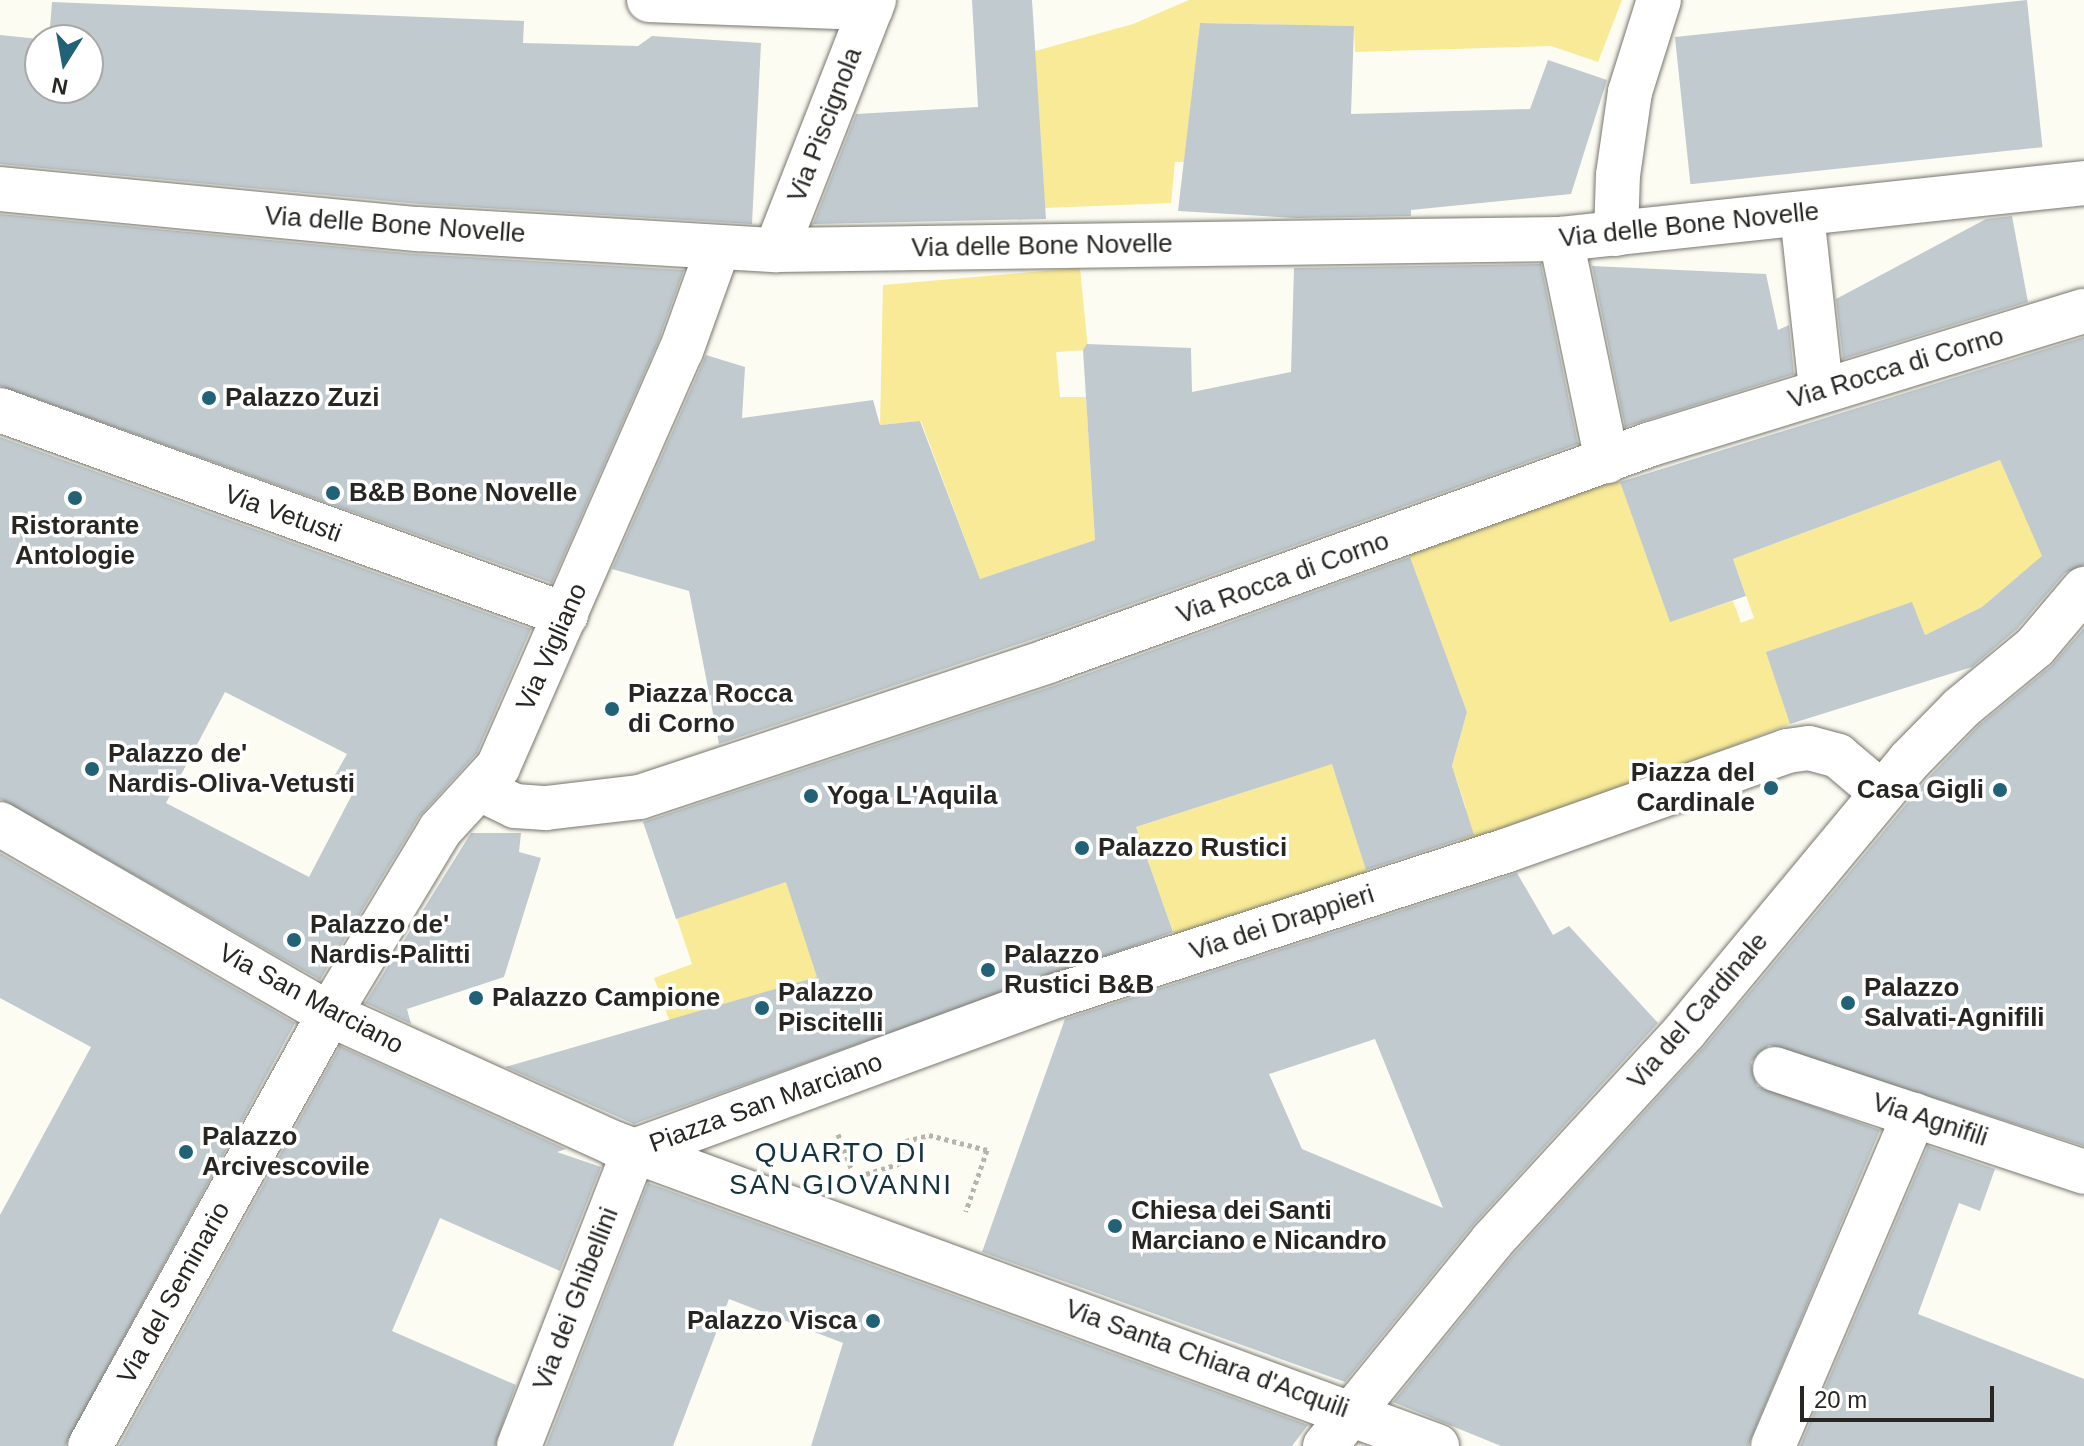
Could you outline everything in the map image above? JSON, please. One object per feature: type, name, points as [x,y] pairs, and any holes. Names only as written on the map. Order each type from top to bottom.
[{"type":"street","points":[[649,0],[872,4]]},
{"type":"street","points":[[1616,234],[1617,183],[1630,92],[1659,0]]},
{"type":"street","name":"Via Piscignola","points":[[776,250],[872,4]]},
{"type":"street","name":"Via delle Bone Novelle","points":[[0,189],[418,229],[776,250],[1561,239],[2084,183]]},
{"type":"street","points":[[1802,214],[1821,390]]},
{"type":"street","points":[[1561,239],[1607,461]]},
{"type":"street","name":"Via Vigliano","points":[[329,1014],[440,830],[498,767],[681,351],[718,248]]},
{"type":"street","name":"Via Rocca di Corno","points":[[480,789],[515,806],[546,808],[640,797],[1048,661],[1607,461],[1821,390],[2084,311]]},
{"type":"street","name":"Via Vetusti","points":[[0,410],[566,615]]},
{"type":"street","name":"Via del Cardinale","points":[[1325,1446],[1492,1241],[1685,1031],[1882,793],[1952,717],[2062,621],[2084,589]]},
{"type":"street","name":"Via dei Drappieri","points":[[1059,995],[1505,851],[1799,748],[1838,756],[1882,793]]},
{"type":"street","name":"Via San Marciano","points":[[0,824],[329,1014],[634,1151]]},
{"type":"street","name":"Piazza San Marciano","points":[[634,1151],[1059,995]]},
{"type":"street","name":"Via del Seminario","points":[[90,1446],[329,1014]]},
{"type":"street","name":"Via Agnifili","points":[[1775,1069],[2084,1172]]},
{"type":"street","points":[[1773,1446],[1914,1115]]},
{"type":"street","name":"Piazza San Marciano","points":[[634,1151],[962,1270]]},
{"type":"street","name":"Via dei Ghibellini","points":[[519,1446],[634,1151]]},
{"type":"street","name":"Via Santa Chiara d'Acquili","points":[[962,1270],[1351,1411],[1437,1446]]},
{"type":"path","points":[[809,1215],[845,1182],[905,1162],[898,1143],[929,1135],[987,1150],[962,1270]]},
{"type":"shaded area","points":[[1189,0],[1622,0],[1598,62],[1551,46],[1355,52],[1354,26],[1200,23],[1184,162],[1175,162],[1171,203],[1045,208],[1035,51],[1133,24]]},
{"type":"shaded area","points":[[1080,268],[1088,350],[1056,352],[1060,397],[1086,397],[1095,540],[980,579],[921,421],[880,425],[883,285]]},
{"type":"shaded area","points":[[2000,460],[2019,503],[2084,546],[2028,568],[1982,607],[1925,635],[1912,603],[1767,652],[1790,724],[1463,850],[1451,814],[1466,808],[1452,766],[1467,712],[1408,552],[1616,470],[1670,621],[1733,601],[1741,623],[1754,618],[1733,559]]},
{"type":"shaded area","points":[[1326,742],[1369,879],[1177,943],[1136,827],[1276,782]]},
{"type":"shaded area","points":[[797,840],[817,977],[671,1025],[654,978],[692,964],[677,919]]},
{"type":"building","points":[[972,0],[1032,0],[1046,219],[813,224],[856,114],[978,107]]},
{"type":"building","points":[[2027,0],[2042,147],[1690,184],[1675,37]]},
{"type":"building","points":[[52,2],[524,21],[523,43],[638,46],[652,36],[761,43],[752,224],[420,204],[0,164],[0,35],[24,37],[24,104],[104,104],[104,24],[50,24]]},
{"type":"building","points":[[1200,23],[1354,26],[1351,114],[1530,109],[1548,60],[1607,80],[1571,194],[1411,210],[1411,216],[1296,218],[1178,211]]},
{"type":"building","points":[[0,214],[416,254],[684,270],[658,342],[552,583],[0,386]]},
{"type":"building","points":[[2012,216],[2028,302],[1843,359],[1836,299],[1986,219]]},
{"type":"building","points":[[1541,264],[1578,444],[1040,637],[719,744],[689,591],[612,569],[706,355],[745,367],[742,418],[873,400],[880,425],[920,421],[980,579],[1095,540],[1083,350],[1087,344],[1191,348],[1192,392],[1291,372],[1294,268]]},
{"type":"building","points":[[1592,266],[1766,274],[1778,330],[1789,325],[1794,374],[1625,427]]},
{"type":"building","points":[[2084,337],[2084,565],[2065,573],[2017,629],[1972,667],[1790,724],[1766,652],[1912,602],[1925,635],[1982,607],[2042,556],[2000,460],[1733,559],[1746,596],[1670,622],[1620,482]]},
{"type":"building","points":[[0,437],[531,629],[477,753],[419,817],[320,980],[0,799]],"holes":[[[225,692],[347,754],[335,775],[356,787],[309,877],[166,803]]]},
{"type":"building","points":[[1410,557],[1467,712],[1452,766],[1474,835],[1366,870],[1332,764],[1136,827],[1173,932],[634,1124],[505,1067],[817,977],[786,882],[676,919],[643,822],[1056,685]]},
{"type":"building","points":[[2084,628],[2084,1146],[1769,1045],[1751,1062],[1757,1086],[1880,1130],[1748,1446],[1501,1446],[1393,1402],[1511,1257],[1704,1047],[1928,778],[1978,726],[2051,666]]},
{"type":"building","points":[[471,833],[521,833],[519,852],[541,858],[504,977],[407,1009],[411,1024],[365,1003]]},
{"type":"building","name":"Palazzo Arcivescovile","points":[[0,853],[295,1023],[65,1446],[0,1446],[0,1215],[91,1047],[0,998]]},
{"type":"building","points":[[1517,873],[1553,935],[1569,926],[1658,1023],[1474,1224],[1345,1382],[982,1252],[1065,1019]],"holes":[[[1375,1039],[1443,1208],[1302,1149],[1269,1074]]]},
{"type":"building","points":[[340,1046],[566,1149],[557,1152],[601,1167],[560,1271],[440,1218],[392,1331],[516,1385],[495,1446],[119,1446]]},
{"type":"building","points":[[1928,1146],[1995,1169],[1980,1211],[1959,1203],[1918,1314],[2084,1379],[2084,1446],[1800,1446]]},
{"type":"building","points":[[648,1183],[1308,1425],[1292,1446],[811,1446],[843,1343],[729,1299],[673,1446],[546,1446]]},
{"type":"place","name":"Palazzo Zuzi","points":[[209,398]]},
{"type":"place","name":"B&B Bone Novelle","points":[[333,493]]},
{"type":"place","name":"Ristorante Antologie","points":[[75,498]]},
{"type":"place","name":"Piazza Rocca di Corno","points":[[612,709]]},
{"type":"place","name":"Palazzo de' Nardis-Oliva-Vetusti","points":[[92,769]]},
{"type":"place","name":"Piazza del Cardinale","points":[[1771,788]]},
{"type":"place","name":"Casa Gigli","points":[[2000,790]]},
{"type":"place","name":"Yoga L'Aquila","points":[[811,796]]},
{"type":"place","name":"Palazzo Rustici","points":[[1082,848]]},
{"type":"place","name":"Palazzo de' Nardis-Palitti","points":[[294,940]]},
{"type":"place","name":"Palazzo Rustici B&B","points":[[988,970]]},
{"type":"place","name":"Palazzo Campione","points":[[476,998]]},
{"type":"place","name":"Palazzo Salvati-Agnifili","points":[[1848,1003]]},
{"type":"place","name":"Palazzo Piscitelli","points":[[762,1008]]},
{"type":"place","name":"Palazzo Arcivescovile","points":[[186,1152]]},
{"type":"place","name":"Chiesa dei Santi Marciano e Nicandro","points":[[1115,1226]]},
{"type":"place","name":"Palazzo Visca","points":[[873,1321]]},
{"type":"district","name":"QUARTO DI SAN GIOVANNI","points":[[841,1169]]}]
